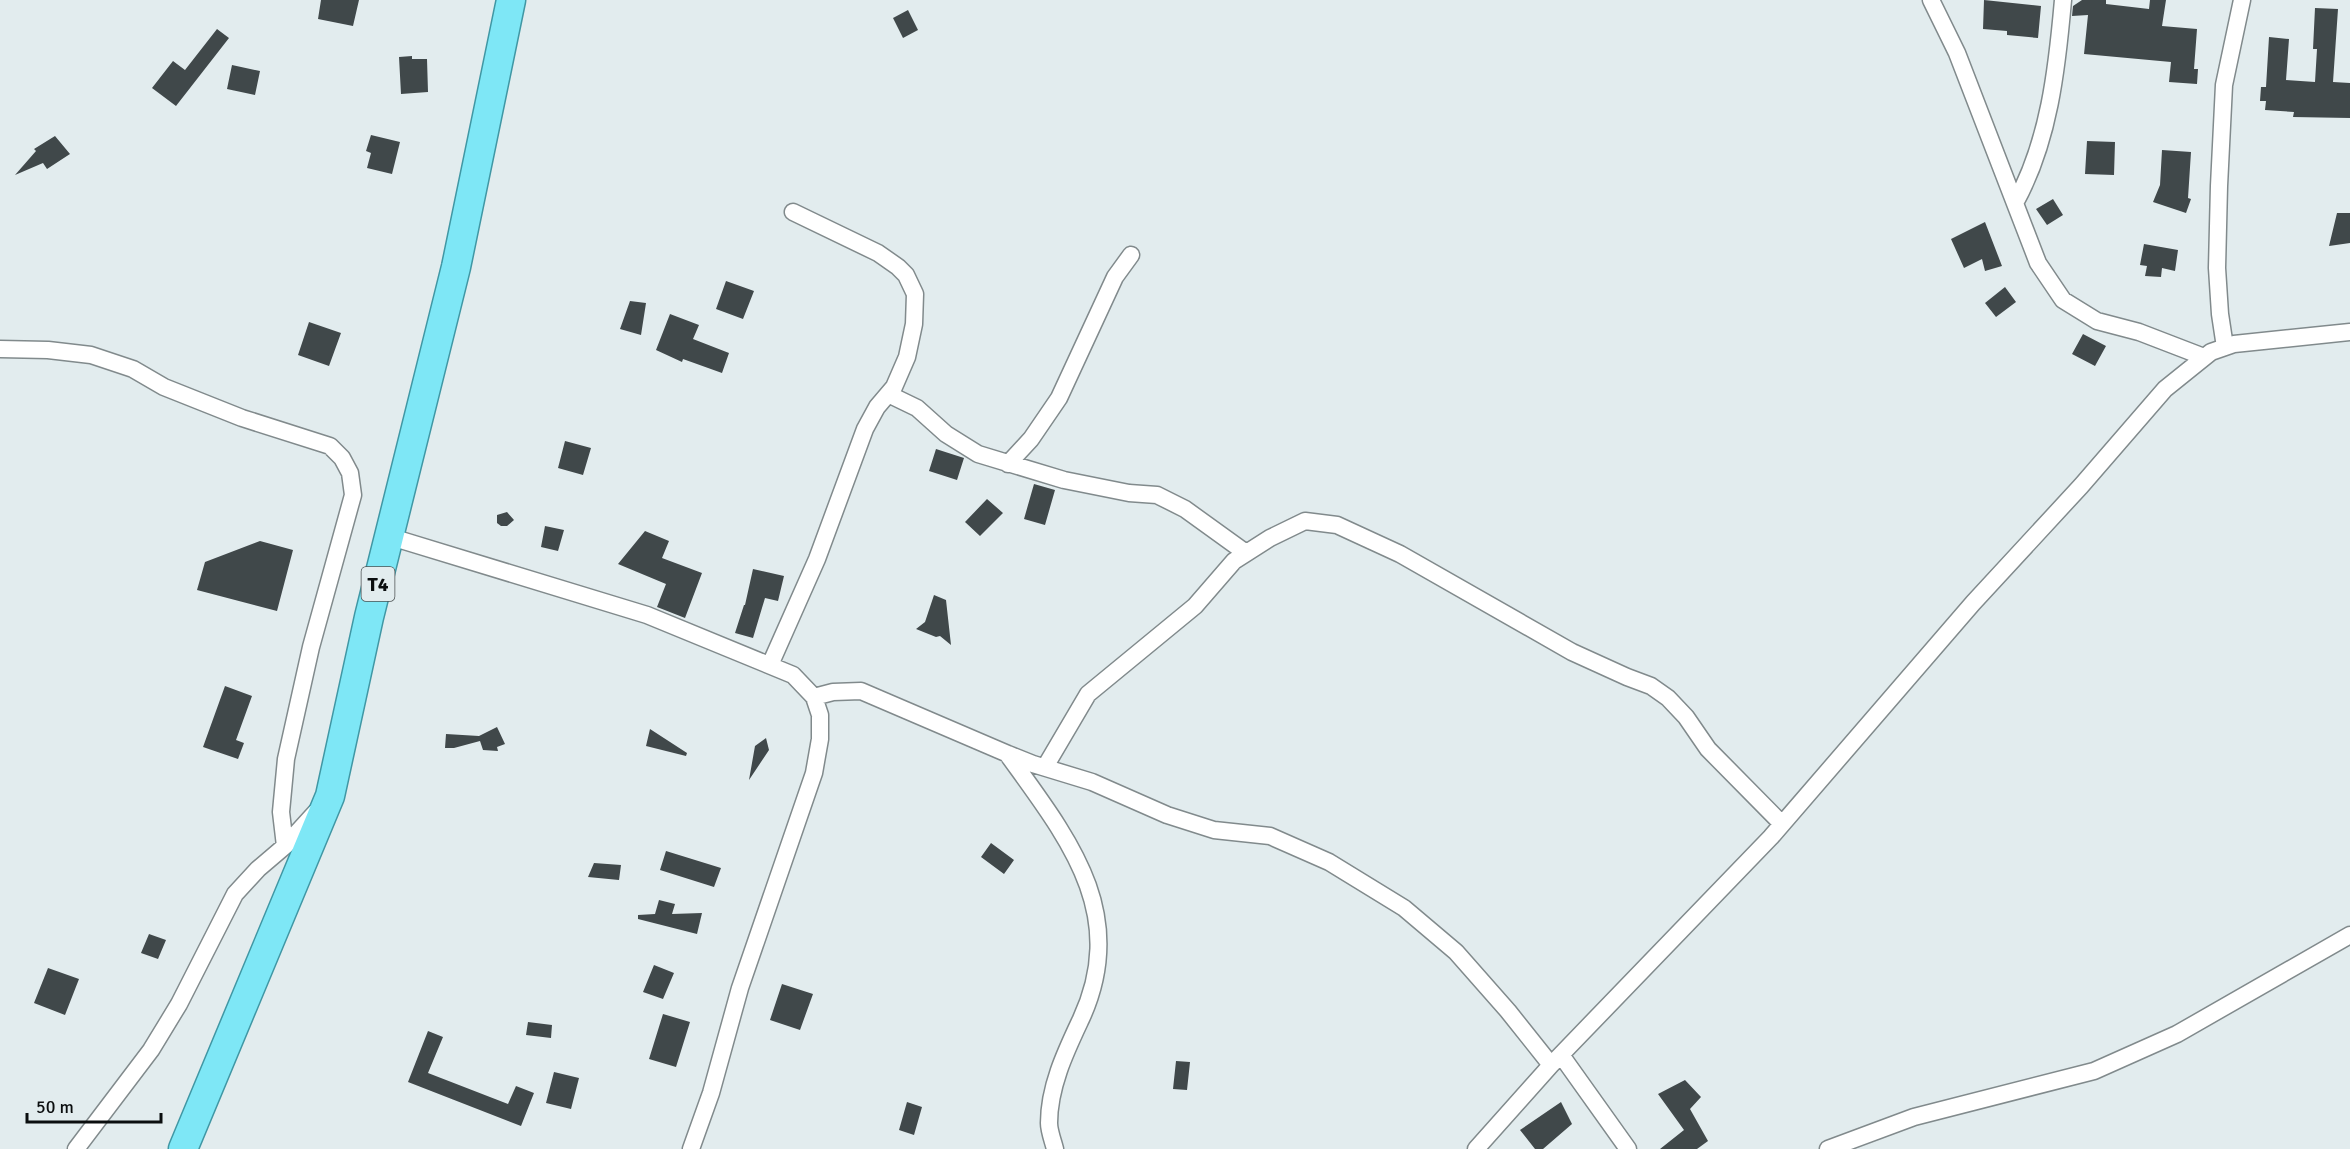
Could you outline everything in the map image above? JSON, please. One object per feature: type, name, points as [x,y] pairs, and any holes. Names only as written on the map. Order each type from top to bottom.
[{"type":"highway","name":"T4","points":[[183,1149],[330,795],[369,617],[391,537],[456,267],[511,0]]},
{"type":"street","points":[[1931,0],[1957,53],[2038,262],[2063,300],[2097,321],[2139,332],[2204,357]]},
{"type":"street","points":[[2014,203],[2030,176],[2048,115],[2060,39],[2063,0]]},
{"type":"street","points":[[2225,347],[2217,268],[2219,186],[2224,85],[2242,0]]},
{"type":"street","points":[[770,665],[817,559],[865,429],[877,407],[894,387],[907,357],[914,324],[915,294],[912,285],[897,267],[878,253],[793,212]]},
{"type":"street","points":[[1008,464],[1031,439],[1059,398],[1115,277],[1131,255]]},
{"type":"street","points":[[1476,1149],[1556,1060],[1782,824],[1973,603],[2081,486],[2165,389],[2204,357],[2225,347],[2279,338],[2350,332]]},
{"type":"street","points":[[0,349],[48,350],[92,356],[133,369],[164,387],[242,418],[330,446],[342,458],[350,473],[353,495],[311,647],[286,759],[281,812],[285,846]]},
{"type":"street","points":[[888,394],[917,408],[946,434],[978,454],[1064,480],[1129,493],[1157,495],[1185,509],[1246,553]]},
{"type":"street","points":[[1045,767],[1088,694],[1195,606],[1234,561],[1270,538],[1305,521],[1337,525],[1400,554],[1572,652],[1651,686],[1668,698],[1686,717],[1708,749],[1782,824]]},
{"type":"street","points":[[391,537],[647,615],[793,675],[814,697],[820,715],[820,739],[814,772],[740,988],[711,1092],[691,1149]]},
{"type":"street","points":[[814,697],[834,692],[861,691],[1008,754],[1092,782],[1167,815],[1214,830],[1270,836],[1329,862],[1404,908],[1456,952],[1508,1011],[1556,1060],[1628,1149]]},
{"type":"street","points":[[1008,754],[1073,849],[1091,891],[1100,924],[1097,972],[1083,1016],[1058,1073],[1050,1105],[1049,1125],[1055,1149]]},
{"type":"street","points":[[76,1149],[151,1050],[179,1004],[235,894],[258,869],[285,846],[330,795]]},
{"type":"street","points":[[1828,1149],[1914,1117],[2094,1071],[2177,1034],[2350,934]]},
{"type":"building","points":[[321,0],[359,0],[353,26],[318,19]]},
{"type":"building","points":[[1984,0],[2041,6],[2038,38],[2007,35],[2007,31],[1983,29]]},
{"type":"building","points":[[2082,0],[2106,0],[2106,4],[2149,9],[2150,0],[2166,0],[2162,26],[2197,29],[2194,69],[2198,69],[2197,84],[2169,82],[2171,62],[2084,54],[2088,15],[2072,16],[2073,6]]},
{"type":"building","points":[[2315,8],[2338,9],[2333,82],[2350,83],[2350,118],[2293,117],[2294,112],[2265,110],[2266,101],[2260,101],[2261,87],[2266,87],[2269,37],[2289,39],[2286,80],[2315,82],[2317,49],[2313,49]]},
{"type":"building","points":[[908,10],[918,30],[903,38],[893,18]]},
{"type":"building","points":[[217,29],[229,38],[176,106],[152,88],[173,61],[185,70]]},
{"type":"building","points":[[412,56],[412,59],[427,59],[428,92],[401,94],[399,57]]},
{"type":"building","points":[[232,65],[260,71],[255,95],[227,89]]},
{"type":"building","points":[[371,135],[400,142],[392,174],[367,168],[371,153],[366,151]]},
{"type":"building","points":[[55,136],[70,154],[47,169],[43,163],[15,175],[36,151],[34,149]]},
{"type":"building","points":[[2087,141],[2115,142],[2114,175],[2085,174]]},
{"type":"building","points":[[2162,150],[2191,152],[2188,198],[2191,199],[2186,213],[2153,202],[2160,185]]},
{"type":"building","points":[[2053,199],[2063,215],[2047,225],[2036,209]]},
{"type":"building","points":[[2337,213],[2350,213],[2350,243],[2329,246]]},
{"type":"building","points":[[1985,222],[2002,266],[1985,271],[1982,259],[1964,268],[1951,239]]},
{"type":"building","points":[[2144,244],[2178,250],[2175,271],[2162,268],[2161,277],[2145,276],[2147,266],[2140,265]]},
{"type":"building","points":[[726,281],[754,291],[743,319],[716,309]]},
{"type":"building","points":[[2005,287],[2016,302],[1996,317],[1985,303]]},
{"type":"building","points":[[630,301],[646,303],[641,335],[620,329]]},
{"type":"building","points":[[670,314],[699,325],[693,339],[729,353],[722,373],[683,359],[682,362],[656,350]]},
{"type":"building","points":[[309,322],[341,333],[329,366],[298,355]]},
{"type":"building","points":[[2083,334],[2106,346],[2095,366],[2072,354]]},
{"type":"building","points":[[565,441],[591,448],[583,475],[558,468]]},
{"type":"building","points":[[936,449],[964,458],[957,480],[929,471]]},
{"type":"building","points":[[1034,484],[1055,490],[1045,525],[1024,519]]},
{"type":"building","points":[[987,499],[1003,513],[980,536],[965,522]]},
{"type":"building","points":[[507,512],[514,520],[507,526],[501,526],[497,523],[497,515]]},
{"type":"building","points":[[545,526],[564,530],[558,551],[541,547]]},
{"type":"building","points":[[645,531],[669,541],[662,558],[702,573],[685,618],[657,607],[666,584],[618,564]]},
{"type":"building","points":[[260,541],[293,550],[277,611],[197,590],[205,562]]},
{"type":"building","points":[[753,569],[784,576],[778,601],[765,598],[753,638],[735,633],[745,605]]},
{"type":"building","points":[[934,595],[946,600],[951,645],[940,636],[936,637],[916,629],[925,622]]},
{"type":"building","points":[[225,686],[252,696],[236,740],[244,743],[238,759],[203,747]]},
{"type":"building","points":[[497,727],[505,744],[497,747],[498,751],[483,750],[480,741],[445,748],[446,734],[479,736]]},
{"type":"building","points":[[650,729],[687,753],[686,756],[646,746]]},
{"type":"building","points":[[766,738],[769,750],[749,780],[755,746]]},
{"type":"building","points":[[991,843],[1014,860],[1004,874],[981,857]]},
{"type":"building","points":[[666,851],[721,868],[714,887],[660,870]]},
{"type":"building","points":[[594,863],[621,865],[619,880],[588,877]]},
{"type":"building","points":[[659,900],[675,904],[672,914],[702,913],[697,934],[638,919],[638,915],[655,914]]},
{"type":"building","points":[[149,934],[166,940],[158,959],[141,953]]},
{"type":"building","points":[[654,965],[674,973],[663,999],[643,992]]},
{"type":"building","points":[[48,968],[79,979],[65,1015],[34,1003]]},
{"type":"building","points":[[782,984],[813,994],[800,1030],[770,1020]]},
{"type":"building","points":[[663,1014],[690,1022],[676,1067],[649,1059]]},
{"type":"building","points":[[528,1022],[552,1025],[551,1038],[526,1035]]},
{"type":"building","points":[[428,1031],[443,1037],[428,1073],[508,1104],[516,1086],[534,1093],[521,1126],[408,1082]]},
{"type":"building","points":[[1176,1061],[1190,1062],[1187,1090],[1173,1089]]},
{"type":"building","points":[[554,1072],[579,1078],[571,1109],[546,1103]]},
{"type":"building","points":[[1685,1080],[1701,1097],[1690,1109],[1708,1141],[1697,1149],[1660,1149],[1684,1130],[1658,1094]]},
{"type":"building","points":[[907,1102],[922,1107],[914,1135],[899,1130]]},
{"type":"building","points":[[1561,1102],[1572,1124],[1543,1149],[1535,1149],[1520,1130]]}]
